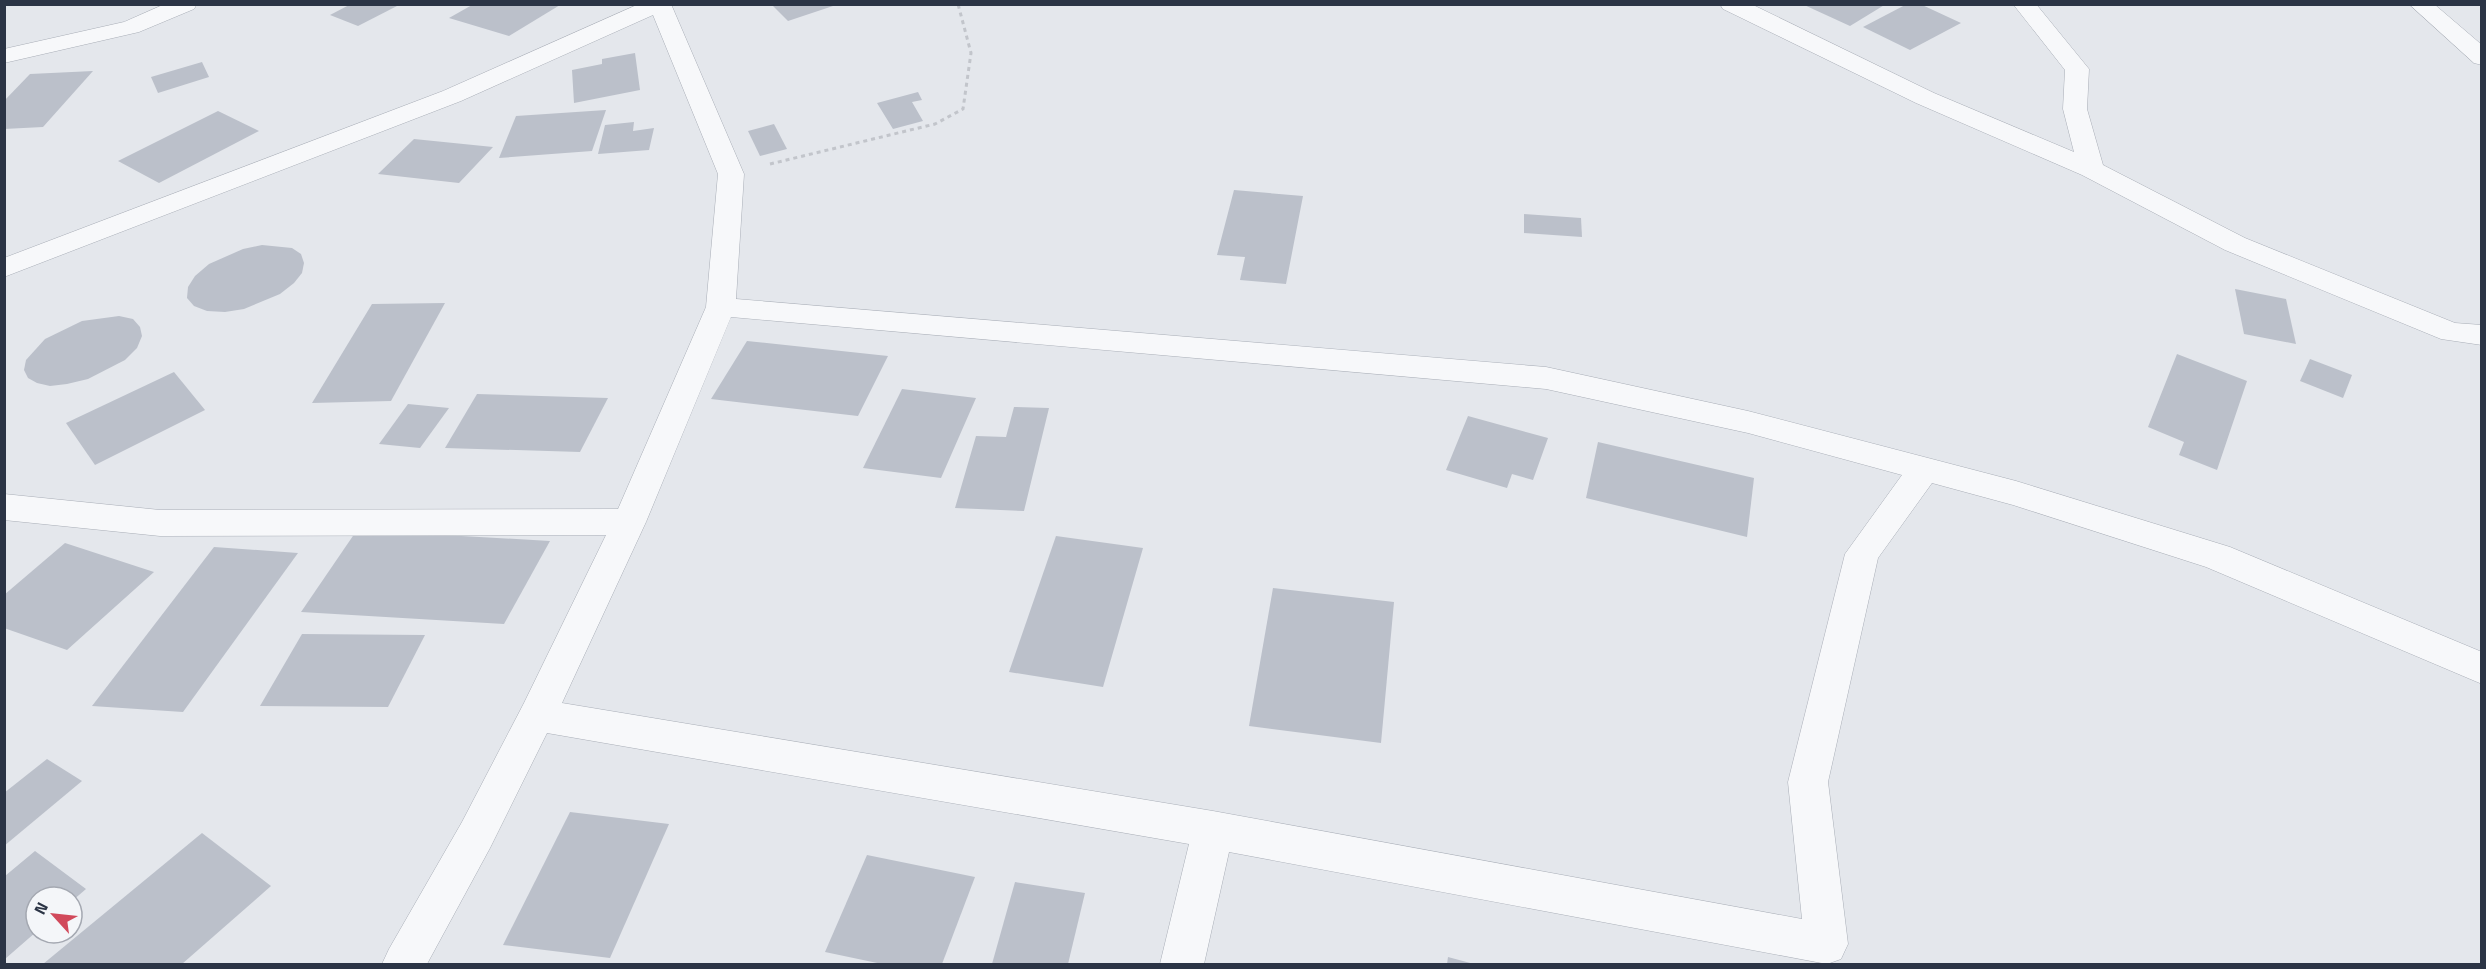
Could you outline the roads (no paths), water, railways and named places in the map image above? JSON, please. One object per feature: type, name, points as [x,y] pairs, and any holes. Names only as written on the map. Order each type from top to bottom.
[{"type":"street","points":[[4,56],[131,27],[186,4]]},
{"type":"street","points":[[4,268],[452,96],[659,4],[731,174],[721,308],[628,522],[537,715],[476,835],[404,964]]},
{"type":"street","points":[[1731,4],[1925,98],[2091,169],[2235,244],[2451,332],[2481,335]]},
{"type":"street","points":[[2024,4],[2077,69],[2075,109],[2091,169]]},
{"type":"street","points":[[2420,4],[2481,58]]},
{"type":"street","points":[[721,308],[1546,378],[1748,422],[2016,493],[2218,557],[2481,669]]},
{"type":"street","points":[[537,715],[1214,830],[1828,954],[1808,782],[1862,554],[1925,468]]},
{"type":"street","points":[[4,507],[160,523],[628,522]]},
{"type":"street","points":[[1182,964],[1214,830]]}]
